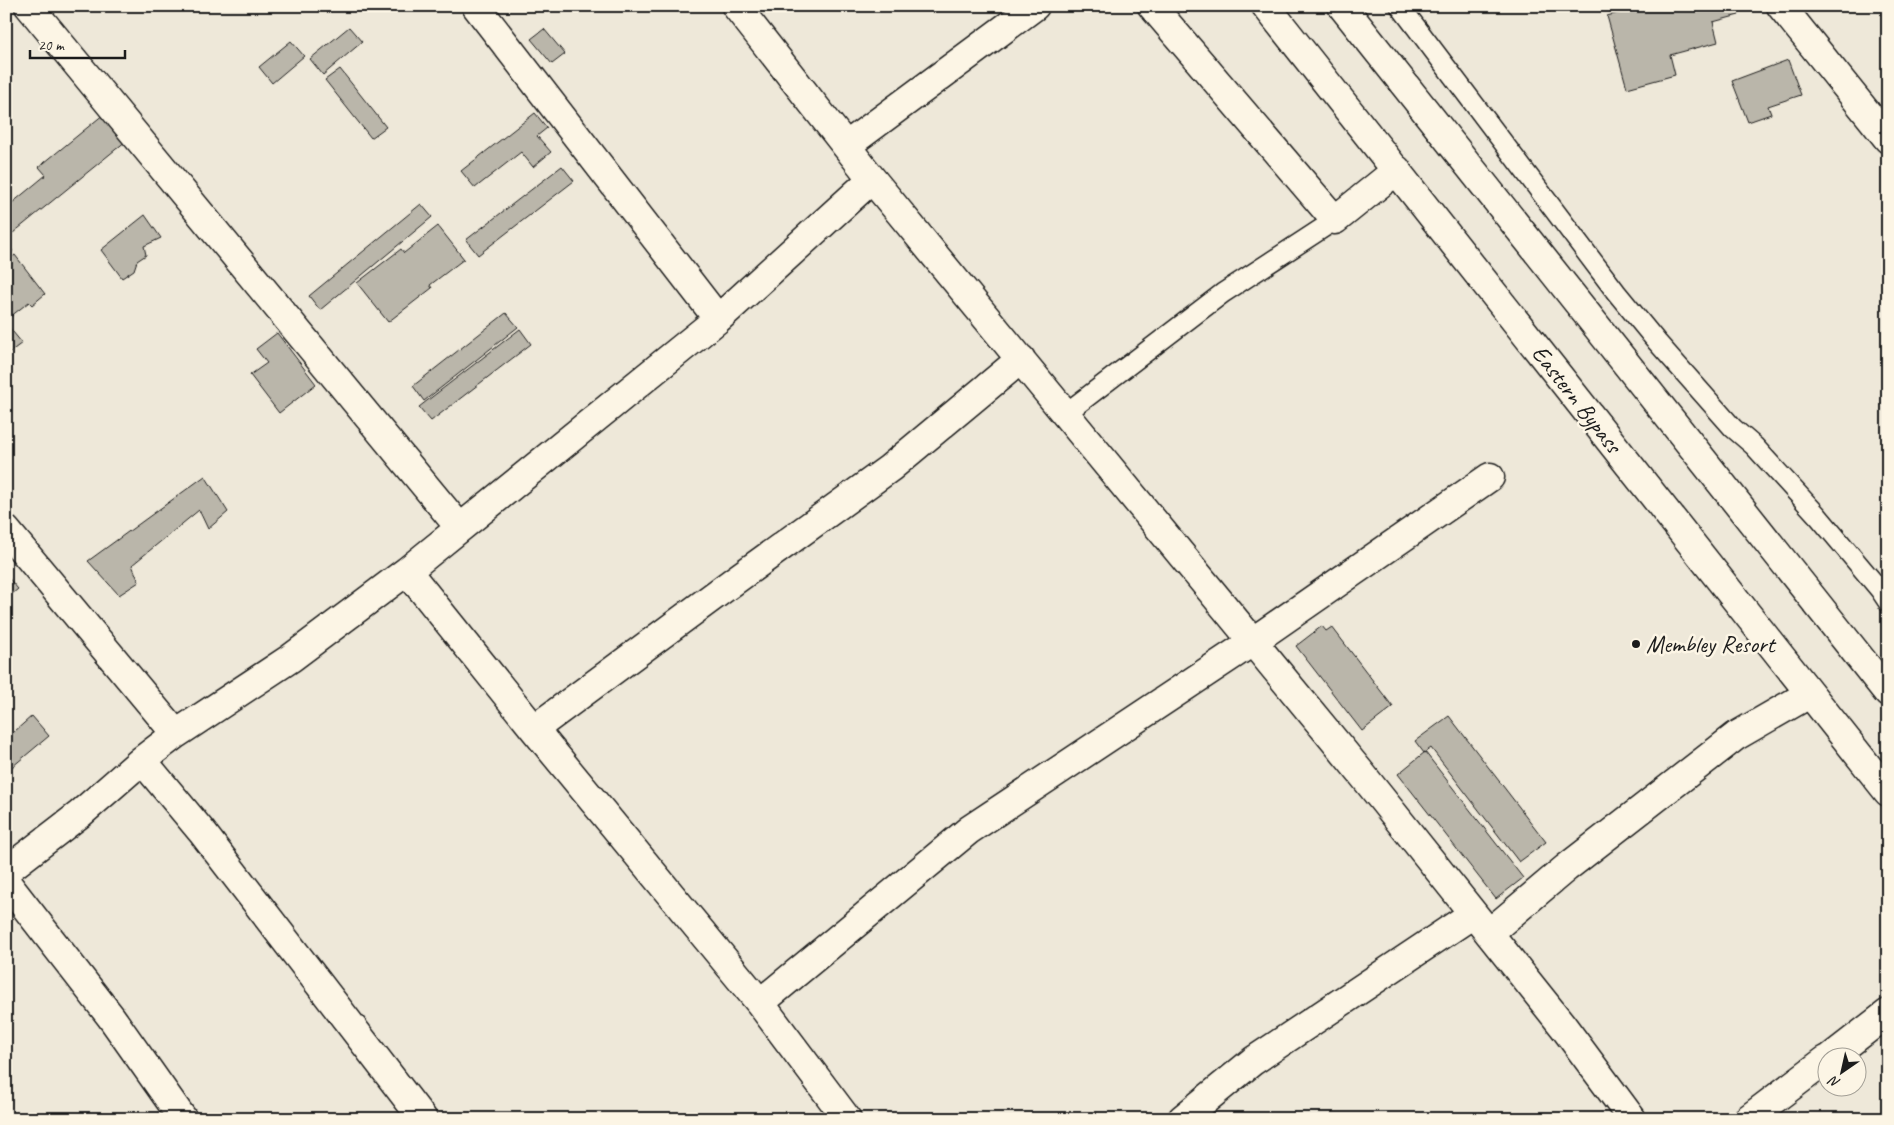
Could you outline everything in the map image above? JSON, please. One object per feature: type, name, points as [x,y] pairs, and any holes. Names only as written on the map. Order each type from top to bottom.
[{"type":"street","points":[[29,6],[460,528]]},
{"type":"street","points":[[476,6],[718,319]]},
{"type":"street","points":[[736,6],[872,178],[1252,642],[1361,772],[1563,1026],[1632,1119]]},
{"type":"street","points":[[846,146],[1035,6]]},
{"type":"street","points":[[1152,6],[1335,220],[1397,170]]},
{"type":"street","name":"Eastern Bypass","points":[[1266,6],[1888,792]]},
{"type":"street","points":[[1342,6],[1888,693]]},
{"type":"street","points":[[1780,6],[1888,139]]},
{"type":"street","points":[[6,872],[80,814],[142,760],[176,734],[290,658],[407,571],[718,319],[872,178]]},
{"type":"street","points":[[534,729],[734,580],[890,468],[1021,359]]},
{"type":"street","points":[[760,1003],[969,830],[1252,642],[1490,477]]},
{"type":"street","points":[[6,530],[176,734]]},
{"type":"street","points":[[407,571],[534,729],[760,1003],[848,1119]]},
{"type":"street","points":[[1182,1119],[1253,1061],[1481,924],[1566,868],[1736,736],[1809,694]]},
{"type":"street","points":[[142,760],[202,832],[423,1119]]},
{"type":"street","points":[[6,882],[111,1017],[183,1119]]},
{"type":"street","points":[[1843,1048],[1888,1013]]},
{"type":"street","points":[[1748,1119],[1816,1068]]},
{"type":"lane","points":[[1400,6],[1616,292],[1656,342],[1733,428],[1754,446],[1818,516],[1888,602]]},
{"type":"lane","points":[[1066,413],[1223,293],[1335,220]]},
{"type":"building","points":[[1644,6],[1736,6],[1739,15],[1713,22],[1718,42],[1670,55],[1675,75],[1627,88],[1607,16]]},
{"type":"building","points":[[349,27],[362,42],[323,75],[310,59]]},
{"type":"building","points":[[544,29],[565,54],[552,64],[531,39]]},
{"type":"building","points":[[291,41],[304,56],[272,83],[259,67]]},
{"type":"building","points":[[1788,60],[1801,95],[1768,106],[1771,114],[1748,122],[1732,81]]},
{"type":"building","points":[[340,69],[386,127],[371,138],[325,80]]},
{"type":"building","points":[[535,113],[547,128],[537,136],[551,152],[533,167],[521,152],[475,188],[461,171]]},
{"type":"building","points":[[104,114],[126,141],[13,233],[6,224],[6,208],[46,175],[39,167]]},
{"type":"building","points":[[562,166],[574,181],[478,255],[466,240]]},
{"type":"building","points":[[421,204],[432,217],[320,310],[309,296]]},
{"type":"building","points":[[145,215],[161,238],[144,246],[146,255],[137,261],[134,270],[122,278],[101,250]]},
{"type":"building","points":[[438,226],[464,259],[430,285],[432,288],[388,322],[357,283],[401,249],[404,253]]},
{"type":"building","points":[[6,243],[13,251],[6,256]]},
{"type":"building","points":[[15,255],[45,294],[32,305],[29,302],[6,320],[6,261]]},
{"type":"building","points":[[506,313],[518,327],[424,401],[413,386]]},
{"type":"building","points":[[8,326],[22,343],[6,355],[6,327]]},
{"type":"building","points":[[520,329],[531,344],[431,421],[419,407]]},
{"type":"building","points":[[277,333],[316,384],[279,413],[250,375],[267,363],[256,349]]},
{"type":"building","points":[[205,476],[228,512],[208,529],[199,510],[132,565],[139,582],[119,595],[88,561]]},
{"type":"building","points":[[6,575],[18,589],[6,599]]},
{"type":"building","points":[[1322,626],[1326,631],[1332,627],[1393,707],[1362,731],[1296,646]]},
{"type":"building","points":[[32,716],[49,736],[6,772],[6,739]]},
{"type":"building","points":[[1449,716],[1546,842],[1519,862],[1431,748],[1424,753],[1415,741]]},
{"type":"building","points":[[1425,752],[1523,878],[1496,899],[1398,774]]},
{"type":"place","name":"Membley Resort","points":[[1636,644]]}]
